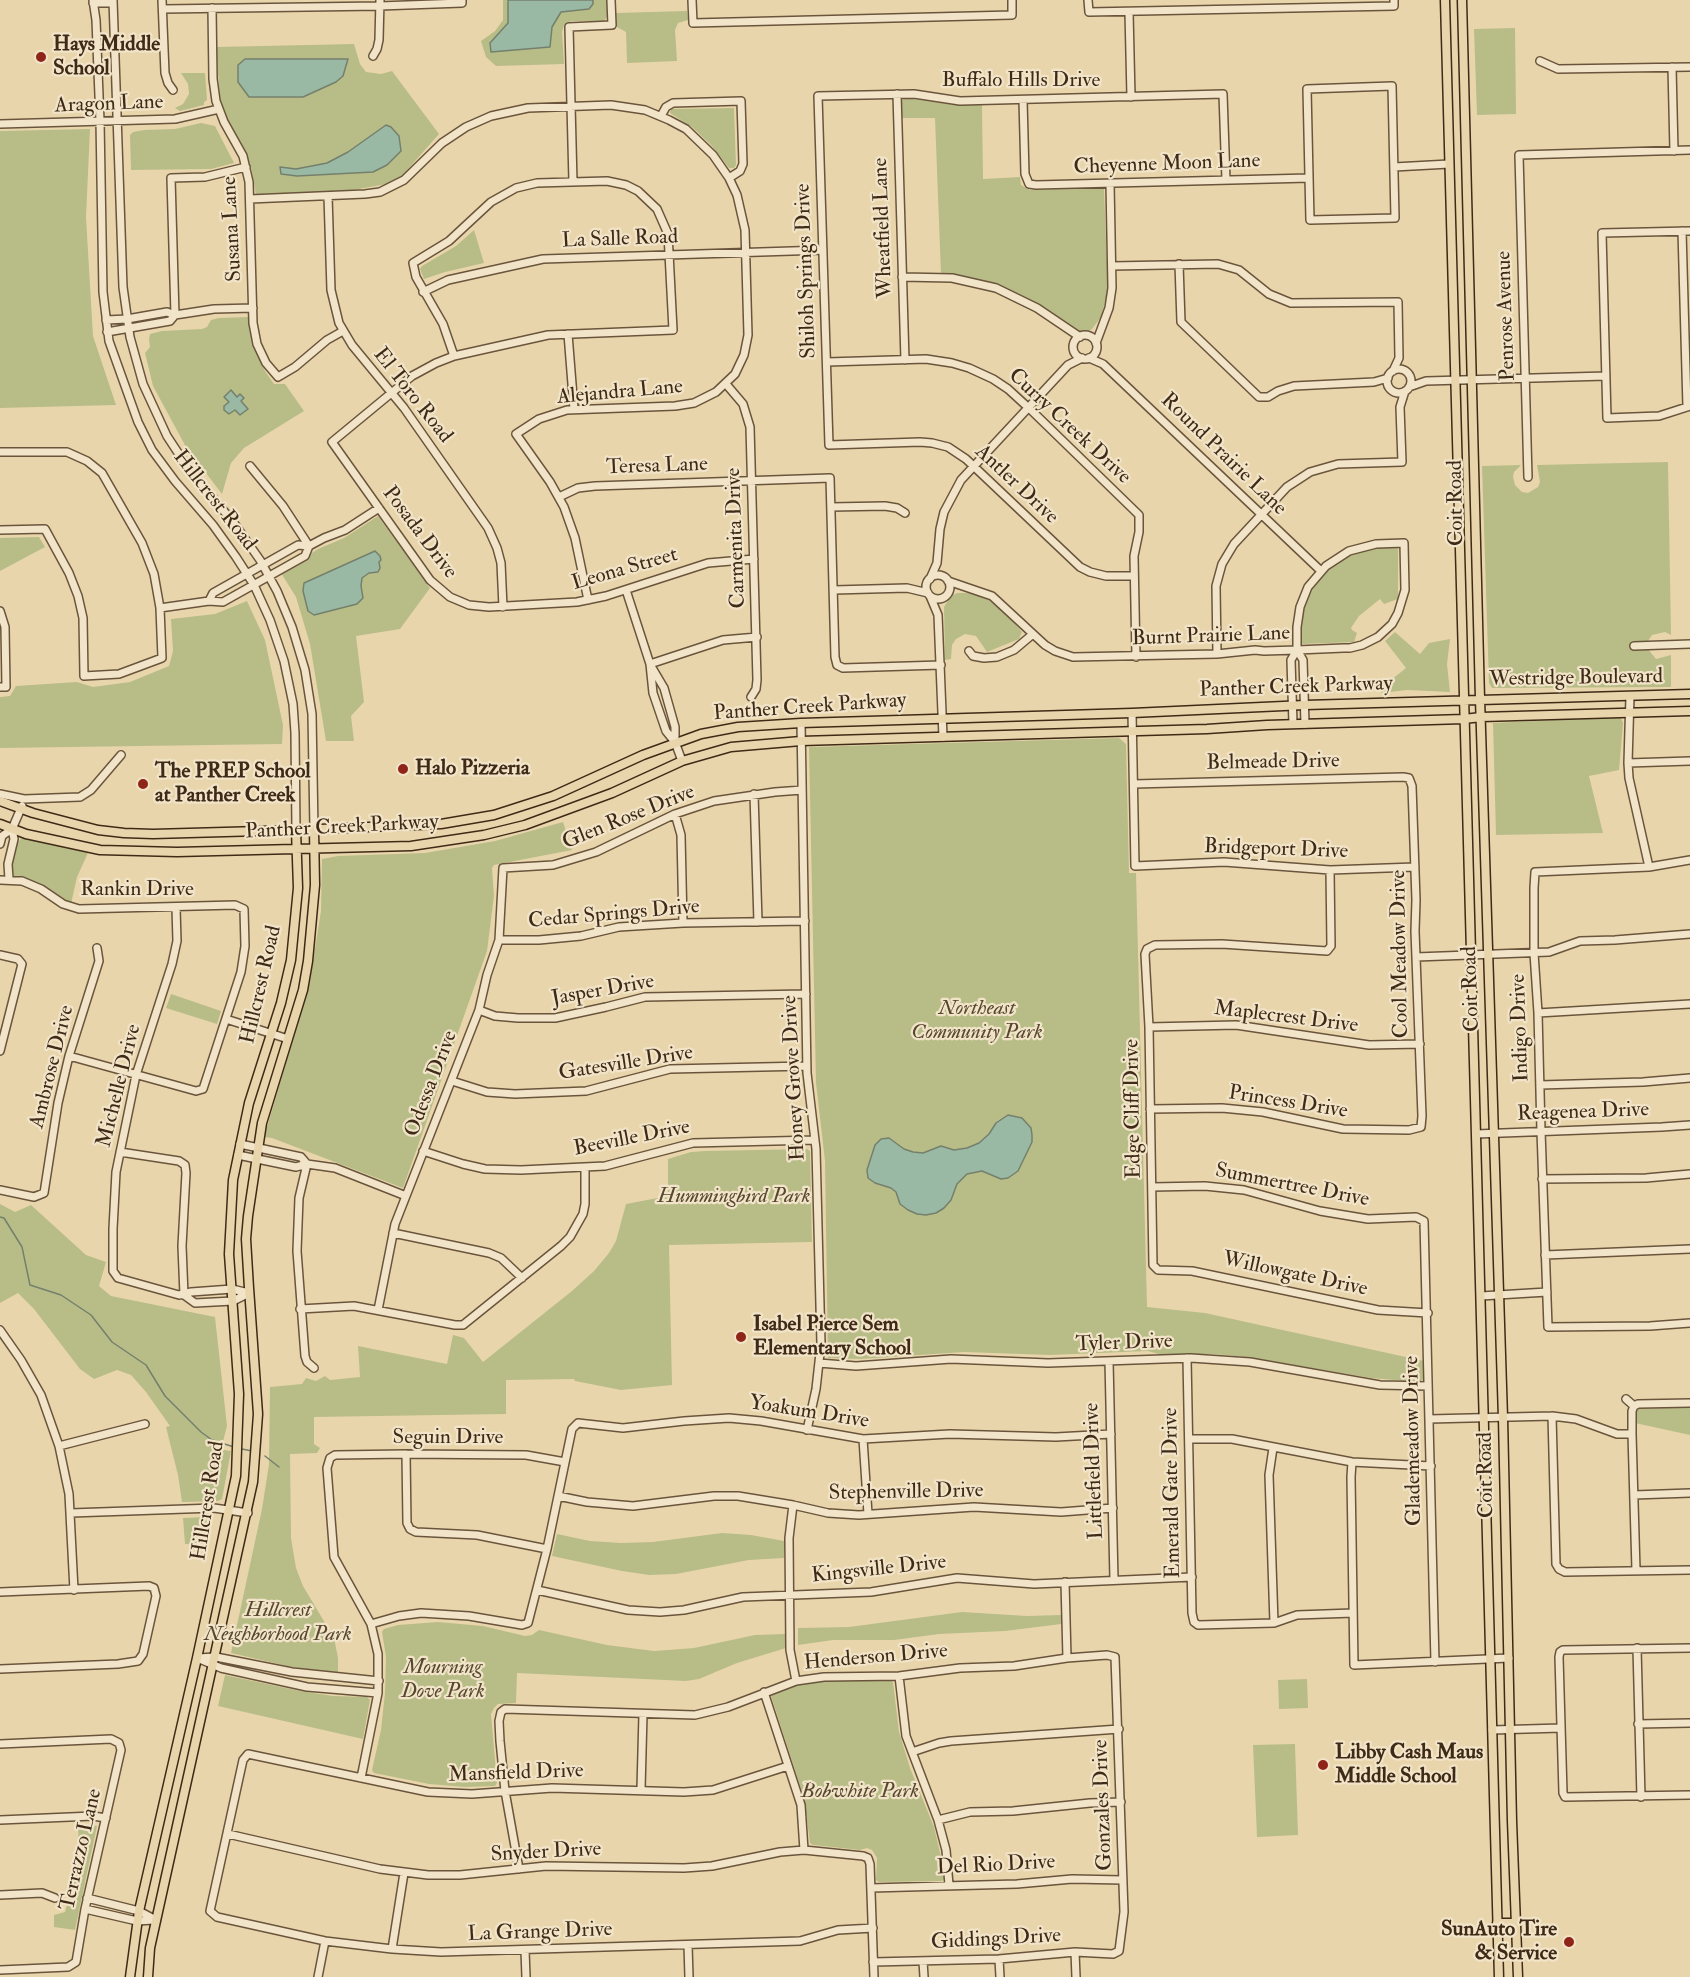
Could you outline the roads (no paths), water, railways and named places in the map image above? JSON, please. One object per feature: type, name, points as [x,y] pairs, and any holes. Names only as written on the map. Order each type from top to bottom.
[{"type":"main road","name":"Coit Road","points":[[1445,0],[1499,1977]]},
{"type":"main road","name":"Coit Road","points":[[1462,0],[1518,1977]]},
{"type":"main road","points":[[1449,165],[1466,164]]},
{"type":"main road","name":"Westridge Boulevard","points":[[1463,700],[1690,694]]},
{"type":"main road","name":"Panther Creek Parkway","points":[[0,801],[98,830],[153,834],[441,825],[494,815],[553,796],[644,755],[701,734],[729,729],[801,723],[1463,700]]},
{"type":"main road","name":"Westridge Boulevard","points":[[1464,719],[1690,711]]},
{"type":"main road","name":"Panther Creek Parkway","points":[[0,824],[26,834],[100,850],[411,846],[484,835],[525,825],[612,793],[682,760],[731,747],[801,741],[1464,719]]},
{"type":"main road","name":"Hillcrest Road","points":[[131,1975],[139,1911],[197,1658],[237,1466],[239,1394],[229,1254],[233,1180],[249,1103],[291,960],[298,888],[296,830]]},
{"type":"main road","name":"Hillcrest Road","points":[[148,1977],[150,1948],[248,1513],[255,1467],[258,1393],[246,1239],[257,1147],[303,990],[308,961],[315,885],[314,830]]},
{"type":"main road","points":[[153,834],[153,851]]},
{"type":"main road","points":[[1495,1822],[1512,1821]]},
{"type":"main road","points":[[1497,1923],[1515,1923]]},
{"type":"street","points":[[162,0],[165,73],[168,83],[174,90]]},
{"type":"street","points":[[573,182],[569,27],[612,25],[611,0]]},
{"type":"street","points":[[692,0],[693,23],[1012,15],[1012,0]]},
{"type":"street","points":[[1088,0],[1089,12],[1394,3]]},
{"type":"street","points":[[93,1],[113,1]]},
{"type":"street","name":"Hillcrest Road","points":[[93,1],[96,20],[100,122],[102,282],[109,341],[138,422],[152,450],[226,542],[248,574],[275,634],[290,690],[295,734],[296,830]]},
{"type":"street","name":"Hillcrest Road","points":[[113,1],[122,280],[128,328],[143,384],[167,436],[190,471],[238,528],[264,566],[292,627],[308,684],[313,728],[314,830]]},
{"type":"street","points":[[163,9],[462,2]]},
{"type":"street","points":[[373,56],[379,40],[380,3]]},
{"type":"street","name":"Susana Lane","points":[[212,8],[214,86],[219,109],[246,167],[250,199],[253,308],[257,344],[272,373],[278,377],[295,367],[327,340],[343,331]]},
{"type":"street","points":[[1129,12],[1131,97]]},
{"type":"street","points":[[1540,61],[1558,69],[1690,67]]},
{"type":"street","points":[[1672,67],[1674,151],[1690,150]]},
{"type":"street","points":[[1392,87],[1395,218],[1310,220],[1309,178],[1306,89],[1392,87]]},
{"type":"street","name":"Buffalo Hills Drive","points":[[818,96],[897,94],[955,101],[1223,94],[1226,180]]},
{"type":"street","name":"Wheatfield Lane","points":[[897,94],[905,360]]},
{"type":"street","name":"Shiloh Springs Drive","points":[[818,96],[829,445]]},
{"type":"street","name":"Cheyenne Moon Lane","points":[[1023,100],[1025,174],[1027,182],[1035,185],[1309,178]]},
{"type":"street","points":[[661,116],[666,107],[673,103],[741,101],[743,166],[729,178]]},
{"type":"street","points":[[250,199],[373,193],[393,187],[410,175],[450,137],[491,116],[528,108],[628,106],[661,116],[686,129],[713,154],[729,178],[742,212],[746,252],[748,342],[739,368],[726,384]]},
{"type":"street","name":"Aragon Lane","points":[[0,124],[182,118],[219,109]]},
{"type":"street","name":"Penrose Avenue","points":[[1528,477],[1519,155],[1674,151]]},
{"type":"street","points":[[1394,167],[1449,165]]},
{"type":"street","points":[[107,332],[170,321],[175,315],[171,178],[211,176],[246,167]]},
{"type":"street","points":[[391,393],[419,372],[454,356],[539,337],[673,330],[668,234],[664,221],[653,204],[644,195],[626,185],[613,182],[573,182],[530,184],[503,194],[486,206],[449,241],[412,263],[423,292],[443,324],[454,356]]},
{"type":"street","points":[[943,737],[938,615],[927,588],[937,563],[944,512],[956,487],[972,466],[1068,365],[1094,355],[1110,301],[1112,266],[1110,183]]},
{"type":"street","name":"El Toro Road","points":[[328,196],[331,290],[336,315],[343,331],[357,352],[413,422],[491,534],[501,563],[503,607]]},
{"type":"street","points":[[1686,231],[1688,406],[1659,416],[1607,418],[1602,233],[1686,231]]},
{"type":"street","name":"La Salle Road","points":[[423,292],[448,280],[543,260],[823,250]]},
{"type":"street","points":[[1112,266],[1213,263],[1244,273],[1269,294],[1291,303],[1398,302],[1399,358],[1411,381],[1400,407],[1402,462],[1345,464],[1317,469],[1292,483],[1262,514],[1234,544],[1220,571],[1215,593],[1217,654]]},
{"type":"street","points":[[1179,264],[1180,322],[1257,395],[1263,398],[1294,386],[1374,382],[1398,370],[1426,381],[1606,376]]},
{"type":"street","points":[[902,277],[952,278],[986,285],[1027,302],[1065,328],[1082,336],[1092,337],[1096,346]]},
{"type":"street","points":[[106,320],[167,312],[175,315],[214,309],[253,308]]},
{"type":"street","points":[[1068,365],[1074,346],[1082,336],[1101,327]]},
{"type":"street","points":[[1065,328],[1077,355],[1085,358]]},
{"type":"street","points":[[568,334],[574,409]]},
{"type":"street","name":"Round Prairie Lane","points":[[1096,346],[1103,364]]},
{"type":"street","name":"Round Prairie Lane","points":[[1085,358],[1103,364],[1321,571]]},
{"type":"street","points":[[1399,358],[1390,375],[1392,391],[1400,407]]},
{"type":"street","name":"Curry Creek Drive","points":[[827,362],[935,360],[969,368],[1000,384],[1028,407],[1138,513],[1140,518],[1134,556],[1134,576]]},
{"type":"street","points":[[1374,382],[1399,393],[1426,381]]},
{"type":"street","name":"Alejandra Lane","points":[[559,497],[516,434],[546,416],[574,409],[681,406],[705,399],[726,384]]},
{"type":"street","name":"Carmenita Drive","points":[[726,384],[740,399],[747,415],[750,433],[757,637],[757,680],[756,689],[751,697]]},
{"type":"street","name":"Posada Drive","points":[[391,393],[332,442],[439,590],[469,605],[503,607]]},
{"type":"street","name":"Antler Drive","points":[[829,445],[932,443],[952,449],[1080,567],[1106,576],[1134,576]]},
{"type":"street","points":[[0,452],[67,452],[81,457],[99,470],[108,481],[146,553],[155,581],[160,608],[162,658],[119,674],[84,676],[83,618],[78,596],[69,573],[45,529],[0,530]]},
{"type":"street","points":[[250,466],[283,506],[309,546]]},
{"type":"street","name":"Teresa Lane","points":[[559,497],[589,486],[830,478],[831,507]]},
{"type":"street","points":[[559,497],[575,538],[588,600]]},
{"type":"street","points":[[905,513],[897,508],[885,506],[831,507],[835,660],[838,666],[843,668],[941,666]]},
{"type":"street","points":[[209,601],[213,593],[298,545],[309,546],[351,528],[379,508]]},
{"type":"street","name":"Burnt Prairie Lane","points":[[946,579],[962,587],[975,589],[992,596],[1050,648],[1067,656],[1137,657],[1356,647],[1373,640],[1388,629],[1398,614],[1404,596],[1404,543],[1376,544],[1355,548],[1337,557],[1321,571]]},
{"type":"street","points":[[160,608],[209,601],[223,602],[305,556],[309,546]]},
{"type":"street","name":"Leona Street","points":[[503,607],[554,605],[588,600],[708,563],[754,559]]},
{"type":"street","points":[[937,563],[946,579],[947,595],[938,615]]},
{"type":"street","points":[[1293,724],[1291,660],[1297,650],[1300,607],[1308,587],[1321,571]]},
{"type":"street","points":[[907,588],[936,576],[946,579]]},
{"type":"street","points":[[1134,576],[1137,657]]},
{"type":"street","points":[[834,590],[907,588],[929,594],[937,599],[962,587]]},
{"type":"street","points":[[626,590],[650,664],[653,693],[666,731],[676,743]]},
{"type":"street","points":[[0,610],[5,627],[3,687]]},
{"type":"street","points":[[969,651],[973,656],[997,657],[1014,650],[1033,634]]},
{"type":"street","points":[[650,664],[723,640],[757,637]]},
{"type":"street","points":[[1634,645],[1690,644]]},
{"type":"street","points":[[1297,650],[1303,660],[1305,724]]},
{"type":"street","points":[[650,664],[664,688],[682,760]]},
{"type":"street","points":[[1630,696],[1628,762],[1631,794],[1645,842],[1649,867],[1690,860]]},
{"type":"street","points":[[1132,713],[1134,784]]},
{"type":"street","name":"Honey Grove Drive","points":[[801,723],[807,1066],[815,1140],[819,1251],[819,1363],[807,1430]]},
{"type":"street","points":[[0,794],[24,799],[68,799],[85,795],[121,754]]},
{"type":"street","points":[[1628,762],[1690,761]]},
{"type":"street","name":"Belmeade Drive","points":[[1134,784],[1403,777],[1411,780]]},
{"type":"street","name":"Cool Meadow Drive","points":[[1411,780],[1422,1116],[1420,1128]]},
{"type":"street","name":"Bridgeport Drive","points":[[1134,784],[1135,866],[1224,862],[1330,870],[1415,867]]},
{"type":"street","name":"Glen Rose Drive","points":[[503,868],[553,865],[596,852],[675,814],[714,801],[802,790]]},
{"type":"street","points":[[754,795],[758,922]]},
{"type":"street","points":[[0,844],[2,836],[12,829],[24,799]]},
{"type":"street","points":[[675,814],[681,835],[683,923]]},
{"type":"street","points":[[9,879],[8,864],[14,839],[12,829]]},
{"type":"street","name":"Indigo Drive","points":[[1649,867],[1535,872],[1534,953],[1539,1013],[1540,1131],[1548,1327],[1650,1326],[1690,1323]]},
{"type":"street","name":"Odessa Drive","points":[[378,1310],[393,1233],[479,1010],[487,975],[499,940],[503,868]]},
{"type":"street","name":"Edge Cliff Drive","points":[[1155,1269],[1153,1265],[1149,1027],[1145,954],[1147,949],[1155,945],[1222,944],[1318,952],[1329,950],[1331,946],[1330,870]]},
{"type":"street","name":"Rankin Drive","points":[[0,880],[22,881],[41,889],[63,904],[79,909],[235,905],[244,909],[245,946],[241,972],[226,1019]]},
{"type":"street","name":"Michelle Drive","points":[[176,908],[177,941],[172,964],[136,1075],[116,1172],[112,1266],[115,1275],[172,1294],[184,1295]]},
{"type":"street","name":"Cedar Springs Drive","points":[[499,940],[539,940],[581,936],[619,927],[683,923],[805,921]]},
{"type":"street","points":[[1416,957],[1549,952],[1580,941],[1690,934]]},
{"type":"street","name":"Ambrose Drive","points":[[0,1190],[34,1197],[41,1195],[45,1187],[58,1102],[69,1056],[99,961],[97,948]]},
{"type":"street","points":[[0,955],[18,959],[22,964],[3,1028],[0,1051]]},
{"type":"street","name":"Jasper Drive","points":[[479,1010],[495,1016],[555,1018],[606,1008],[645,997],[806,994]]},
{"type":"street","points":[[1539,1013],[1690,1004]]},
{"type":"street","points":[[69,1056],[196,1091],[201,1090],[205,1085],[226,1019],[288,1039]]},
{"type":"street","name":"Maplecrest Drive","points":[[1149,1027],[1236,1025],[1370,1045],[1420,1044]]},
{"type":"street","name":"Gatesville Drive","points":[[452,1081],[487,1092],[515,1094],[586,1091],[670,1070],[807,1066]]},
{"type":"street","points":[[1540,1085],[1643,1082],[1690,1078]]},
{"type":"street","name":"Princess Drive","points":[[1150,1109],[1222,1108],[1263,1112],[1343,1129],[1410,1130],[1420,1128]]},
{"type":"street","name":"Reagenea Drive","points":[[1476,1134],[1690,1125]]},
{"type":"street","name":"Beeville Drive","points":[[423,1151],[485,1169],[521,1170],[585,1168],[621,1162],[693,1143],[815,1140]]},
{"type":"street","points":[[240,1144],[302,1157],[307,1164],[299,1198],[297,1251],[305,1356],[314,1368]]},
{"type":"street","points":[[120,1152],[178,1161],[185,1165],[182,1246],[184,1295]]},
{"type":"street","points":[[238,1155],[296,1167],[307,1164],[335,1168],[406,1196]]},
{"type":"street","points":[[300,1309],[350,1306],[461,1326],[561,1246],[578,1224],[585,1204],[585,1168]]},
{"type":"street","points":[[1542,1179],[1646,1178],[1690,1173]]},
{"type":"street","name":"Summertree Drive","points":[[1152,1187],[1205,1186],[1244,1190],[1320,1211],[1368,1219],[1416,1217],[1424,1221]]},
{"type":"street","name":"Glademeadow Drive","points":[[1424,1221],[1436,1662]]},
{"type":"street","points":[[393,1233],[489,1253],[501,1258],[522,1278]]},
{"type":"street","points":[[1545,1255],[1690,1249]]},
{"type":"street","name":"Willowgate Drive","points":[[1155,1269],[1192,1271],[1377,1310],[1428,1313]]},
{"type":"street","points":[[184,1295],[191,1292],[232,1289],[249,1293]]},
{"type":"street","points":[[1481,1296],[1547,1292]]},
{"type":"street","points":[[184,1295],[195,1303],[233,1301],[249,1293]]},
{"type":"street","points":[[0,1330],[41,1395],[59,1446],[71,1513],[74,1590]]},
{"type":"street","name":"Tyler Drive","points":[[819,1363],[856,1366],[951,1359],[1048,1363],[1187,1358],[1250,1362],[1380,1385],[1428,1386]]},
{"type":"street","name":"Emerald Gate Drive","points":[[1187,1358],[1192,1618],[1196,1625],[1274,1623]]},
{"type":"street","name":"Littlefield Drive","points":[[1109,1361],[1114,1580]]},
{"type":"street","points":[[1626,1399],[1634,1406]]},
{"type":"street","points":[[1634,1406],[1690,1403]]},
{"type":"street","points":[[1634,1406],[1632,1434],[1636,1570]]},
{"type":"street","points":[[1552,1416],[1557,1564],[1560,1571],[1690,1570]]},
{"type":"street","points":[[1429,1419],[1552,1416],[1576,1419],[1617,1434],[1632,1434]]},
{"type":"street","name":"Yoakum Drive","points":[[566,1462],[574,1425],[582,1422],[623,1428],[729,1418],[761,1421],[863,1439],[950,1434],[1056,1437],[1112,1434]]},
{"type":"street","points":[[59,1446],[145,1424]]},
{"type":"street","points":[[863,1439],[868,1514]]},
{"type":"street","points":[[1189,1439],[1232,1439],[1352,1462],[1431,1466]]},
{"type":"street","points":[[1273,1448],[1269,1475],[1274,1623],[1297,1615],[1353,1613]]},
{"type":"street","points":[[406,1454],[407,1522],[410,1529],[416,1532],[477,1535],[547,1549]]},
{"type":"street","name":"Seguin Drive","points":[[371,1624],[334,1557],[327,1468],[330,1458],[335,1455],[526,1455],[566,1462]]},
{"type":"street","points":[[361,1778],[379,1681],[378,1654],[371,1624],[421,1613],[469,1616],[527,1624],[530,1620],[566,1462]]},
{"type":"street","points":[[1352,1462],[1354,1665],[1509,1658]]},
{"type":"street","points":[[1634,1495],[1690,1493]]},
{"type":"street","name":"Stephenville Drive","points":[[558,1496],[624,1506],[714,1496],[738,1496],[828,1513],[868,1514],[974,1507],[1061,1512],[1113,1508]]},
{"type":"street","points":[[793,1505],[789,1538],[790,1650],[796,1681]]},
{"type":"street","points":[[71,1513],[214,1508],[248,1513]]},
{"type":"street","name":"Kingsville Drive","points":[[537,1590],[628,1610],[651,1611],[684,1610],[743,1597],[871,1592],[957,1578],[1034,1584],[1192,1577]]},
{"type":"street","points":[[1065,1582],[1067,1658]]},
{"type":"street","points":[[0,1592],[152,1586],[156,1600],[140,1660],[118,1664],[0,1668]]},
{"type":"street","points":[[1637,1648],[1641,1797]]},
{"type":"street","points":[[1690,1648],[1563,1650],[1560,1652],[1563,1793],[1565,1797],[1690,1796]]},
{"type":"street","name":"Henderson Drive","points":[[505,1791],[499,1735],[501,1712],[505,1709],[695,1715],[728,1707],[796,1681],[846,1676],[899,1676],[960,1668],[1014,1666],[1107,1655],[1115,1658]]},
{"type":"street","points":[[197,1658],[291,1672],[379,1681]]},
{"type":"street","name":"Gonzales Drive","points":[[1115,1658],[1124,1912],[1119,1951]]},
{"type":"street","points":[[215,1661],[307,1687],[378,1693]]},
{"type":"street","points":[[899,1676],[903,1721],[912,1752],[938,1820],[946,1850],[950,1886]]},
{"type":"street","points":[[764,1692],[801,1805],[804,1850]]},
{"type":"street","points":[[641,1790],[643,1714]]},
{"type":"street","points":[[1638,1724],[1690,1723]]},
{"type":"street","points":[[1492,1730],[1561,1728]]},
{"type":"street","points":[[912,1752],[951,1741],[1119,1729]]},
{"type":"street","name":"Terrazzo Lane","points":[[0,1743],[115,1739],[119,1743],[120,1753],[87,1898],[77,1959],[68,1967],[0,1970]]},
{"type":"street","name":"Mansfield Drive","points":[[228,1833],[246,1755],[428,1792],[472,1794],[552,1788],[684,1792],[713,1790],[788,1766]]},
{"type":"street","points":[[505,1791],[519,1869]]},
{"type":"street","points":[[938,1820],[970,1812],[1013,1811],[1121,1802]]},
{"type":"street","points":[[0,1820],[93,1816],[106,1818]]},
{"type":"street","name":"Snyder Drive","points":[[228,1833],[380,1869],[428,1875],[460,1875],[585,1865],[684,1868],[712,1866],[780,1852],[804,1850],[868,1858],[871,1888]]},
{"type":"street","name":"La Grange Drive","points":[[228,1833],[210,1905],[211,1914],[325,1941],[441,1952],[800,1941],[838,1930],[873,1928]]},
{"type":"street","points":[[392,1949],[404,1873]]},
{"type":"street","name":"Del Rio Drive","points":[[871,1888],[1017,1884],[1072,1879],[1123,1880]]},
{"type":"street","points":[[871,1888],[874,1977]]},
{"type":"street","points":[[0,1894],[42,1893],[55,1898]]},
{"type":"street","points":[[87,1898],[139,1911],[156,1920]]},
{"type":"street","points":[[85,1909],[137,1921],[156,1920]]},
{"type":"street","points":[[318,1977],[325,1941]]},
{"type":"street","points":[[688,1945],[689,1977]]},
{"type":"street","points":[[525,1950],[526,1977]]},
{"type":"street","name":"Giddings Drive","points":[[873,1962],[999,1959],[1075,1952],[1113,1954],[1119,1951]]},
{"type":"street","points":[[1075,1952],[1076,1977]]},
{"type":"street","points":[[999,1959],[1000,1977]]},
{"type":"street","points":[[923,1960],[924,1977]]},
{"type":"waterway","points":[[0,1217],[4,1218],[22,1247],[30,1285],[61,1295],[91,1315],[112,1342],[146,1365],[165,1396],[201,1432],[212,1440],[234,1447]]},
{"type":"waterway","points":[[242,1449],[252,1451]]},
{"type":"waterway","points":[[265,1456],[279,1467]]},
{"type":"place","name":"Hays Middle School","points":[[41,57]]},
{"type":"place","name":"Halo Pizzeria","points":[[403,769]]},
{"type":"place","name":"The PREP School at Panther Creek","points":[[143,784]]},
{"type":"place","name":"Isabel Pierce Sem Elementary School","points":[[741,1337]]},
{"type":"place","name":"Libby Cash Maus Middle School","points":[[1323,1765]]},
{"type":"place","name":"SunAuto Tire & Service","points":[[1569,1942]]},
{"type":"park label","name":"Northeast Community Park","points":[[977,1021]]},
{"type":"park label","name":"Hummingbird Park","points":[[734,1197]]},
{"type":"park label","name":"Hillcrest Neighborhood Park","points":[[278,1623]]},
{"type":"park label","name":"Mourning Dove Park","points":[[443,1680]]},
{"type":"park label","name":"Bobwhite Park","points":[[860,1792]]}]
